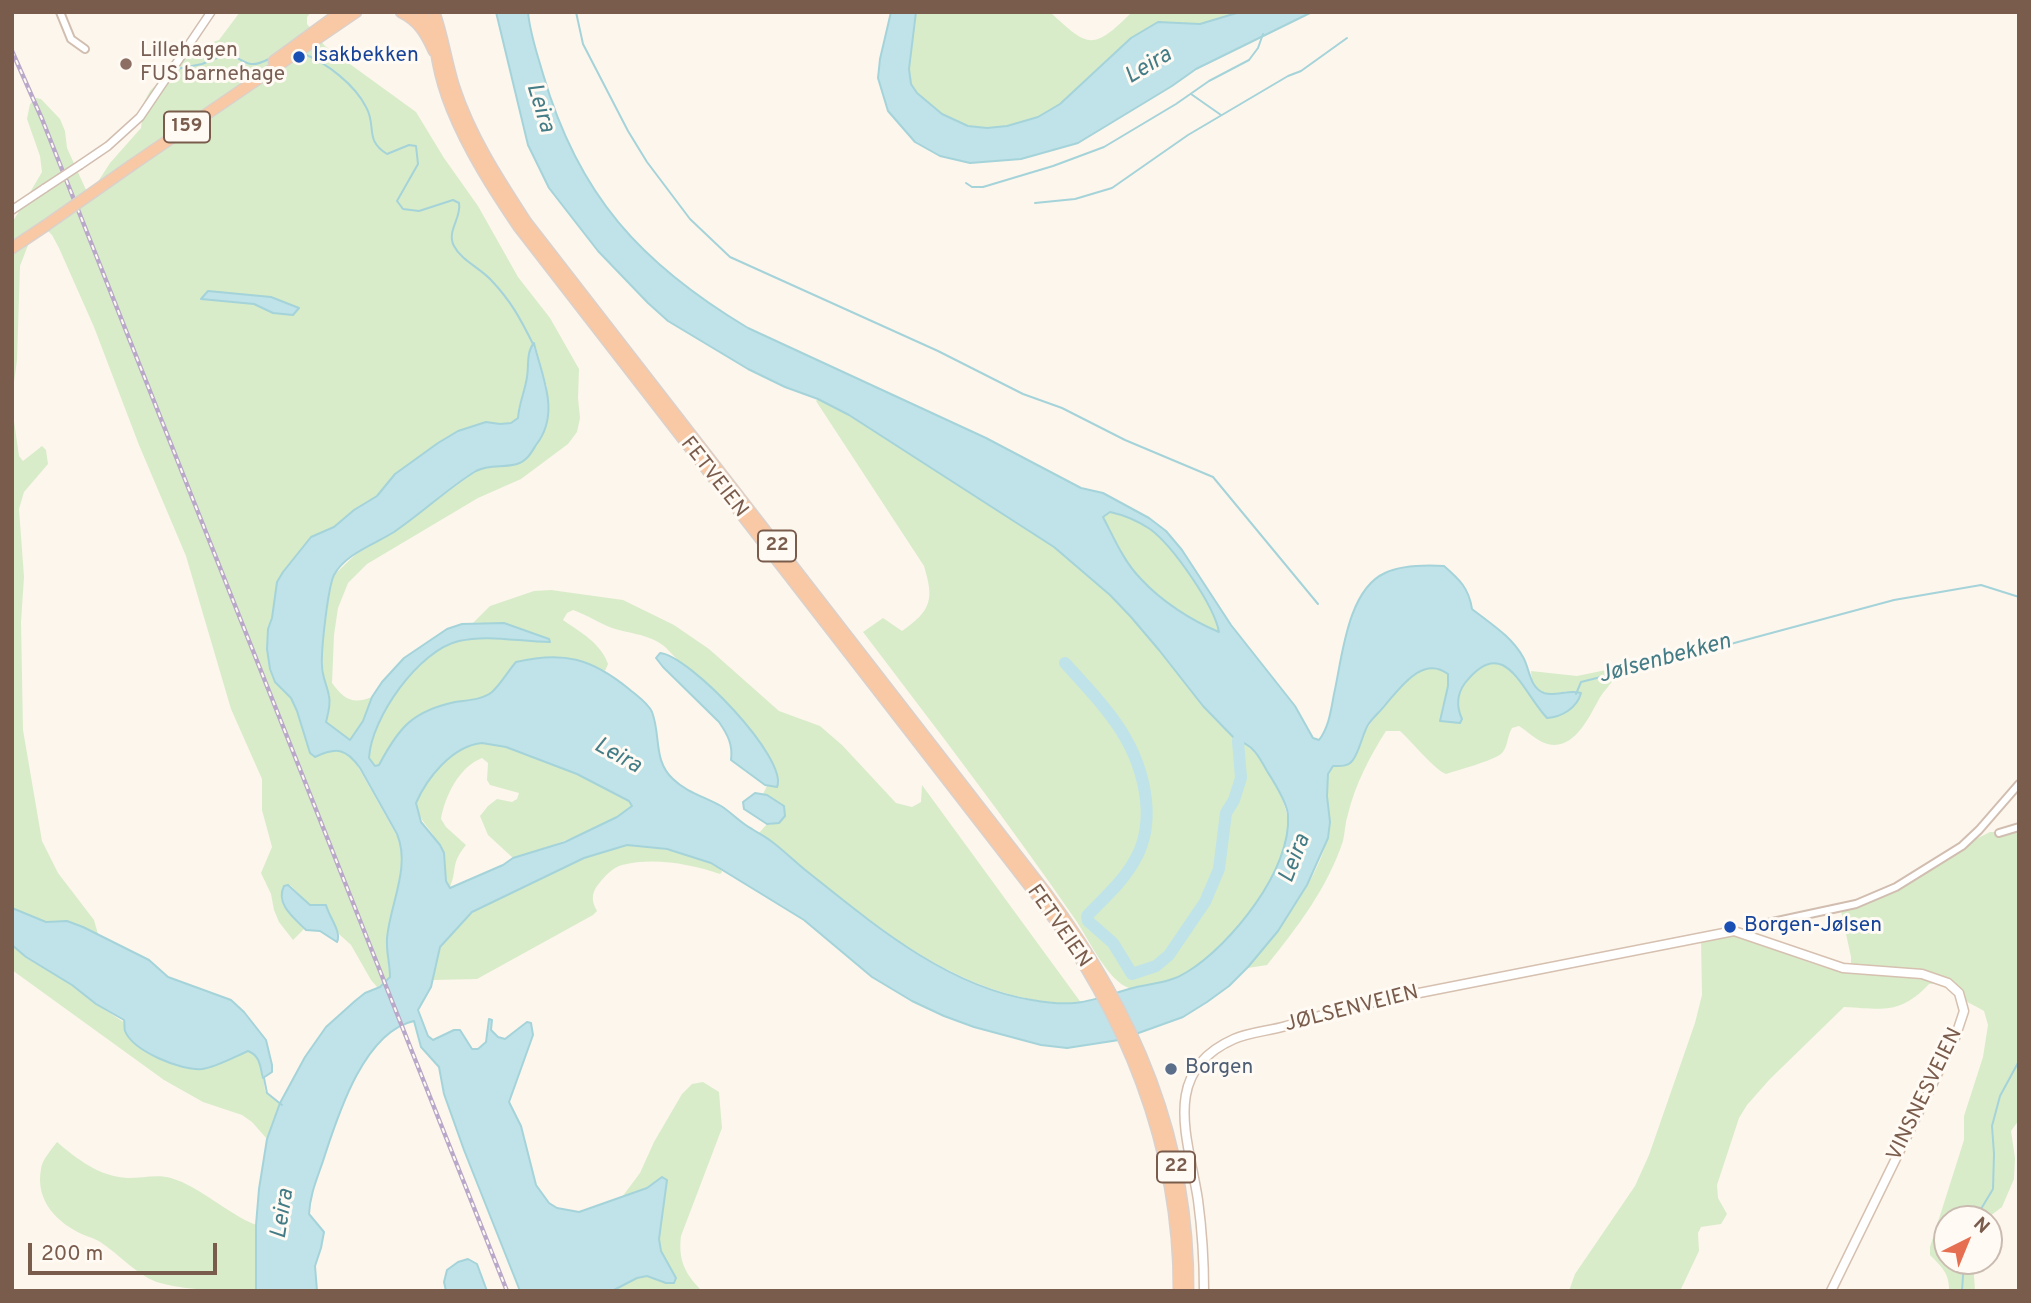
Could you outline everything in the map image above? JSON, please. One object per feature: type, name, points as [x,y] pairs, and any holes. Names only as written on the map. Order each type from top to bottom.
[{"type":"highway","name":"159","points":[[12,248],[242,89],[270,65],[344,16],[356,12]]},
{"type":"highway","name":"159","points":[[344,16],[362,12]]},
{"type":"highway","points":[[401,12],[424,30],[442,58]]},
{"type":"highway","name":"FETVEIEN","points":[[420,12],[434,33],[442,58]]},
{"type":"highway","name":"FETVEIEN","points":[[434,12],[446,92],[459,126],[519,227],[1039,898],[1104,987],[1135,1050]]},
{"type":"highway","name":"22","points":[[441,12],[442,58]]},
{"type":"highway","name":"22","points":[[1135,1050],[1167,1171],[1176,1231],[1179,1291]]},
{"type":"highway","name":"22","points":[[1135,1050],[1158,1101],[1176,1169],[1186,1243],[1188,1291]]},
{"type":"main road","name":"JØLSENVEIEN","points":[[1203,1291],[1199,1209],[1184,1130],[1183,1110],[1188,1088],[1198,1068],[1209,1055],[1225,1044],[1243,1036],[1355,1006],[1728,931],[1741,933]]},
{"type":"main road","name":"VINSNESVEIEN","points":[[1741,933],[1843,968],[1932,976],[1954,987],[1963,1004],[1963,1018],[1955,1038],[1831,1291]]},
{"type":"street","points":[[60,12],[71,40],[85,49]]},
{"type":"street","points":[[12,210],[113,142],[140,117],[211,12]]},
{"type":"street","name":"JØLSENVEIEN","points":[[1741,933],[1759,925],[1856,904],[1907,881],[1967,841],[2019,784]]},
{"type":"street","points":[[1999,833],[2019,827]]},
{"type":"green space","points":[[240,12],[311,12],[307,17],[307,24],[325,46],[416,112],[478,206],[518,277],[550,318],[579,369],[580,418],[577,432],[568,444],[521,479],[478,498],[367,564],[348,583],[338,608],[332,683],[349,699],[372,697],[363,721],[350,740],[326,722],[330,696],[324,685],[322,651],[330,587],[335,574],[355,555],[394,531],[478,470],[497,465],[515,465],[547,424],[547,387],[535,344],[530,347],[527,379],[518,418],[511,423],[486,422],[458,431],[438,443],[395,474],[377,496],[334,527],[311,537],[277,582],[268,629],[282,690],[291,698],[302,721],[310,753],[315,756],[338,750],[353,758],[402,845],[402,866],[387,936],[390,977],[378,988],[351,945],[339,934],[325,904],[310,905],[290,885],[283,905],[305,928],[293,940],[279,922],[271,894],[261,873],[272,847],[262,810],[262,779],[231,709],[186,556],[139,445],[94,327],[59,248],[45,228],[30,240],[20,266],[17,360],[12,397],[12,223],[42,172],[40,156],[27,119],[30,104],[36,98],[41,99],[60,119],[67,148],[87,192],[94,188],[110,163],[141,128],[144,102],[150,91],[189,50],[219,40]],"holes":[[[208,291],[271,297],[299,308],[293,315],[273,313],[254,304],[202,299]]]},
{"type":"green space","points":[[916,12],[1050,12],[1073,32],[1090,40],[1108,34],[1132,12],[1240,12],[1200,24],[1170,22],[1131,38],[1060,104],[1038,117],[1007,126],[987,128],[969,126],[942,114],[917,93],[911,84],[909,69]]},
{"type":"green space","points":[[818,399],[849,415],[1054,547],[1110,595],[1131,617],[1203,706],[1237,741],[1254,752],[1270,775],[1287,813],[1282,856],[1256,904],[1222,945],[1196,967],[1166,981],[1144,987],[1129,988],[1114,977],[1025,848],[863,632],[883,618],[902,631],[925,610],[929,587],[924,566],[816,401]]},
{"type":"green space","points":[[12,407],[19,456],[23,461],[42,446],[46,450],[48,464],[24,492],[19,509],[24,577],[21,622],[23,730],[42,841],[58,873],[94,920],[98,934],[67,921],[46,923],[12,908]]},
{"type":"green space","points":[[1110,512],[1150,529],[1170,549],[1201,591],[1219,633],[1166,602],[1147,586],[1124,556],[1103,517]]},
{"type":"green space","points":[[551,590],[623,600],[674,625],[709,649],[779,711],[820,726],[842,745],[896,803],[912,807],[921,802],[922,785],[1082,1004],[1041,1001],[1003,992],[967,979],[933,962],[868,919],[759,833],[767,824],[771,825],[767,795],[763,794],[767,786],[777,787],[777,780],[765,751],[732,708],[658,642],[612,628],[573,610],[567,613],[563,620],[600,650],[608,664],[605,671],[595,667],[516,662],[488,695],[440,706],[418,716],[393,740],[379,765],[375,766],[369,758],[378,724],[413,671],[428,657],[459,641],[493,638],[550,642],[549,639],[511,627],[473,623],[490,606],[534,591]]},
{"type":"green space","points":[[1490,663],[1501,665],[1517,676],[1547,718],[1581,693],[1544,692],[1532,683],[1531,671],[1577,676],[1606,670],[1613,672],[1614,679],[1583,726],[1570,740],[1552,745],[1542,742],[1519,726],[1512,728],[1505,749],[1497,757],[1446,774],[1400,731],[1386,731],[1359,782],[1337,858],[1320,891],[1267,965],[1248,968],[1294,907],[1321,858],[1329,831],[1327,783],[1333,766],[1346,766],[1388,699],[1418,672],[1433,669],[1448,674],[1448,686],[1441,713],[1462,719],[1459,702],[1464,685],[1475,672]]},
{"type":"green space","points":[[482,743],[506,747],[577,774],[629,801],[633,806],[593,829],[513,858],[488,835],[480,816],[497,799],[512,802],[517,799],[519,793],[490,785],[487,780],[488,763],[482,758],[466,768],[454,783],[443,810],[441,819],[446,827],[466,845],[456,862],[450,887],[439,848],[416,803],[427,783],[442,765],[461,750]]},
{"type":"green space","points":[[1990,832],[2019,832],[2019,1120],[2011,1131],[2015,1158],[2014,1179],[2003,1205],[1943,1205],[1964,1140],[1964,1116],[1983,1057],[1988,1025],[1984,1011],[1940,984],[1929,984],[1909,1001],[1890,1008],[1844,1007],[1747,1105],[1739,1118],[1717,1185],[1718,1198],[1727,1214],[1721,1224],[1701,1227],[1698,1233],[1699,1251],[1680,1291],[1569,1291],[1575,1274],[1635,1186],[1649,1155],[1695,1023],[1702,995],[1701,941],[1734,928],[1811,963],[1841,970],[1851,968],[1840,906],[1869,897]]},
{"type":"green space","points":[[627,845],[688,855],[710,863],[722,872],[720,874],[697,867],[659,862],[619,866],[596,888],[593,903],[597,911],[593,915],[477,979],[433,980],[440,947],[460,923],[481,906],[593,854]]},
{"type":"green space","points":[[12,945],[26,958],[72,985],[125,1023],[252,1052],[262,1066],[265,1091],[280,1103],[267,1139],[242,1115],[203,1102],[164,1080],[12,970]]},
{"type":"green space","points":[[703,1082],[719,1092],[722,1128],[680,1245],[684,1266],[702,1291],[612,1291],[645,1276],[670,1282],[674,1282],[676,1278],[661,1251],[659,1239],[667,1180],[662,1178],[647,1188],[622,1197],[640,1173],[654,1142],[682,1094],[692,1084]]},
{"type":"green space","points":[[57,1142],[81,1161],[108,1174],[128,1178],[166,1177],[182,1182],[256,1225],[256,1291],[196,1289],[160,1283],[137,1271],[101,1242],[65,1224],[50,1210],[41,1191],[40,1181],[43,1162]]},
{"type":"green space","points":[[1933,1238],[1933,1258],[1930,1255]]},
{"type":"green space","points":[[1946,1275],[1974,1275],[1975,1291],[1949,1291]]},
{"type":"water","name":"Leira","points":[[496,12],[528,12],[532,36],[557,117],[575,156],[595,191],[618,222],[645,251],[710,304],[748,328],[986,438],[1081,488],[1103,493],[1149,518],[1166,531],[1182,550],[1231,625],[1295,706],[1313,738],[1319,740],[1327,724],[1348,627],[1362,594],[1372,582],[1385,573],[1406,567],[1444,566],[1462,584],[1472,609],[1513,643],[1525,662],[1535,687],[1549,694],[1581,693],[1579,698],[1568,711],[1547,718],[1512,672],[1502,665],[1491,663],[1479,669],[1462,687],[1458,700],[1462,719],[1460,723],[1440,721],[1448,674],[1430,668],[1413,676],[1370,722],[1353,760],[1346,765],[1333,766],[1328,774],[1328,838],[1307,885],[1278,931],[1229,986],[1207,1002],[1183,1017],[1119,1040],[1067,1048],[1041,1045],[944,1016],[872,977],[804,920],[711,863],[667,849],[627,845],[584,858],[472,912],[440,947],[431,987],[418,1010],[428,1036],[433,1040],[460,1030],[472,1049],[478,1049],[486,1042],[489,1019],[492,1020],[491,1030],[498,1037],[505,1039],[527,1022],[531,1023],[533,1035],[509,1102],[521,1126],[536,1185],[549,1203],[557,1208],[579,1212],[647,1188],[662,1177],[667,1180],[659,1239],[661,1251],[676,1278],[674,1283],[647,1276],[637,1278],[612,1291],[520,1291],[464,1150],[444,1094],[439,1067],[421,1047],[414,1021],[396,1028],[380,1041],[366,1059],[336,1123],[314,1187],[309,1214],[324,1232],[315,1266],[317,1291],[256,1291],[256,1225],[267,1139],[280,1103],[305,1057],[326,1027],[365,993],[380,987],[390,977],[387,938],[402,859],[397,834],[360,768],[350,756],[340,751],[315,757],[310,753],[291,698],[275,682],[267,649],[277,582],[311,537],[334,527],[377,496],[395,474],[438,443],[458,431],[486,422],[511,423],[518,418],[529,355],[534,343],[545,382],[548,408],[543,433],[528,456],[517,464],[476,471],[394,532],[353,555],[334,575],[327,605],[322,657],[330,699],[326,722],[350,740],[363,721],[372,697],[382,682],[404,658],[447,629],[462,624],[504,623],[549,639],[550,642],[470,639],[444,647],[428,657],[400,688],[378,724],[369,758],[375,766],[379,765],[393,740],[418,716],[440,706],[488,695],[516,662],[548,657],[589,664],[615,678],[642,699],[650,709],[655,721],[660,756],[667,772],[678,784],[725,809],[775,844],[883,930],[940,967],[1000,993],[1060,1003],[1092,1000],[1166,981],[1180,976],[1204,960],[1222,944],[1256,904],[1280,859],[1287,836],[1288,815],[1285,804],[1258,756],[1247,745],[1237,741],[1203,706],[1159,650],[1110,595],[1054,547],[849,415],[748,369],[668,321],[598,251],[549,188],[528,145]],"holes":[[[1110,512],[1145,526],[1170,548],[1201,592],[1219,632],[1177,610],[1141,579],[1124,557],[1103,517]],[[482,743],[506,747],[577,774],[629,801],[632,806],[617,817],[565,842],[513,858],[450,888],[446,881],[444,853],[421,822],[416,803],[427,783],[442,765],[461,750]]]},
{"type":"water","name":"Leira","points":[[891,12],[916,12],[909,69],[911,84],[917,93],[942,114],[968,126],[987,128],[1007,126],[1038,117],[1060,104],[1131,38],[1158,22],[1200,24],[1240,12],[1312,12],[1196,69],[1078,143],[1021,159],[970,163],[940,156],[915,142],[888,111],[878,78]]},
{"type":"water","points":[[208,291],[271,297],[299,308],[293,315],[273,313],[254,304],[201,299]]},
{"type":"water","points":[[660,653],[674,658],[692,671],[734,710],[768,755],[777,773],[777,787],[765,785],[731,760],[730,745],[719,722],[663,667],[656,658]]},
{"type":"water","points":[[755,793],[767,795],[784,806],[785,816],[779,823],[767,824],[744,809],[743,802]]},
{"type":"water","points":[[288,885],[310,905],[326,905],[337,929],[337,942],[320,931],[306,930],[291,916],[282,899],[284,886]]},
{"type":"water","points":[[12,908],[46,922],[67,921],[83,927],[149,960],[168,977],[231,1000],[266,1040],[272,1072],[263,1078],[258,1059],[248,1051],[219,1064],[193,1069],[171,1063],[137,1046],[125,1031],[124,1020],[96,1004],[12,945]]},
{"type":"water","points":[[468,1259],[477,1264],[487,1291],[446,1291],[444,1282],[447,1270]]},
{"type":"waterway","points":[[576,12],[583,44],[647,162],[690,219],[730,257],[938,351],[1023,394],[1062,408],[1125,440],[1213,477],[1318,604]]},
{"type":"waterway","points":[[966,183],[972,187],[983,187],[1104,147],[1209,81],[1249,60],[1258,48],[1263,34]]},
{"type":"waterway","points":[[1035,203],[1075,199],[1112,188],[1188,135],[1301,71],[1347,38]]},
{"type":"waterway","name":"Isakbekken","points":[[177,69],[202,64],[229,53],[252,64],[269,59]]},
{"type":"waterway","name":"Isakbekken","points":[[304,54],[331,69],[355,91],[369,114],[373,138],[380,149],[387,154],[409,145],[416,146],[418,164],[397,201],[403,209],[419,211],[453,200],[459,203],[452,235],[454,246],[461,256],[487,276],[504,295],[533,344]]},
{"type":"waterway","points":[[1191,94],[1221,115]]},
{"type":"waterway","name":"Jølsenbekken","points":[[1576,694],[1581,682],[1894,600],[1981,585],[2019,597]]},
{"type":"waterway","points":[[1065,663],[1118,725],[1136,759],[1142,779],[1147,815],[1146,830],[1139,851],[1120,882],[1087,916],[1088,921],[1113,943],[1132,974]]},
{"type":"waterway","points":[[1132,974],[1156,966],[1169,955],[1205,902],[1219,869],[1226,813],[1234,800],[1241,778],[1238,741]]},
{"type":"waterway","points":[[1983,1205],[1993,1189],[1992,1126],[2000,1096],[2019,1061]]},
{"type":"waterway","points":[[264,1078],[267,1093],[282,1105]]},
{"type":"waterway","points":[[1962,1291],[1963,1275]]},
{"type":"railway","points":[[12,51],[42,119],[507,1291]]},
{"type":"place","name":"Isakbekken","points":[[299,57]]},
{"type":"place","name":"Lillehagen FUS barnehage","points":[[126,64]]},
{"type":"place","name":"Borgen-Jølsen","points":[[1730,927]]},
{"type":"place","name":"Borgen","points":[[1171,1069]]}]
